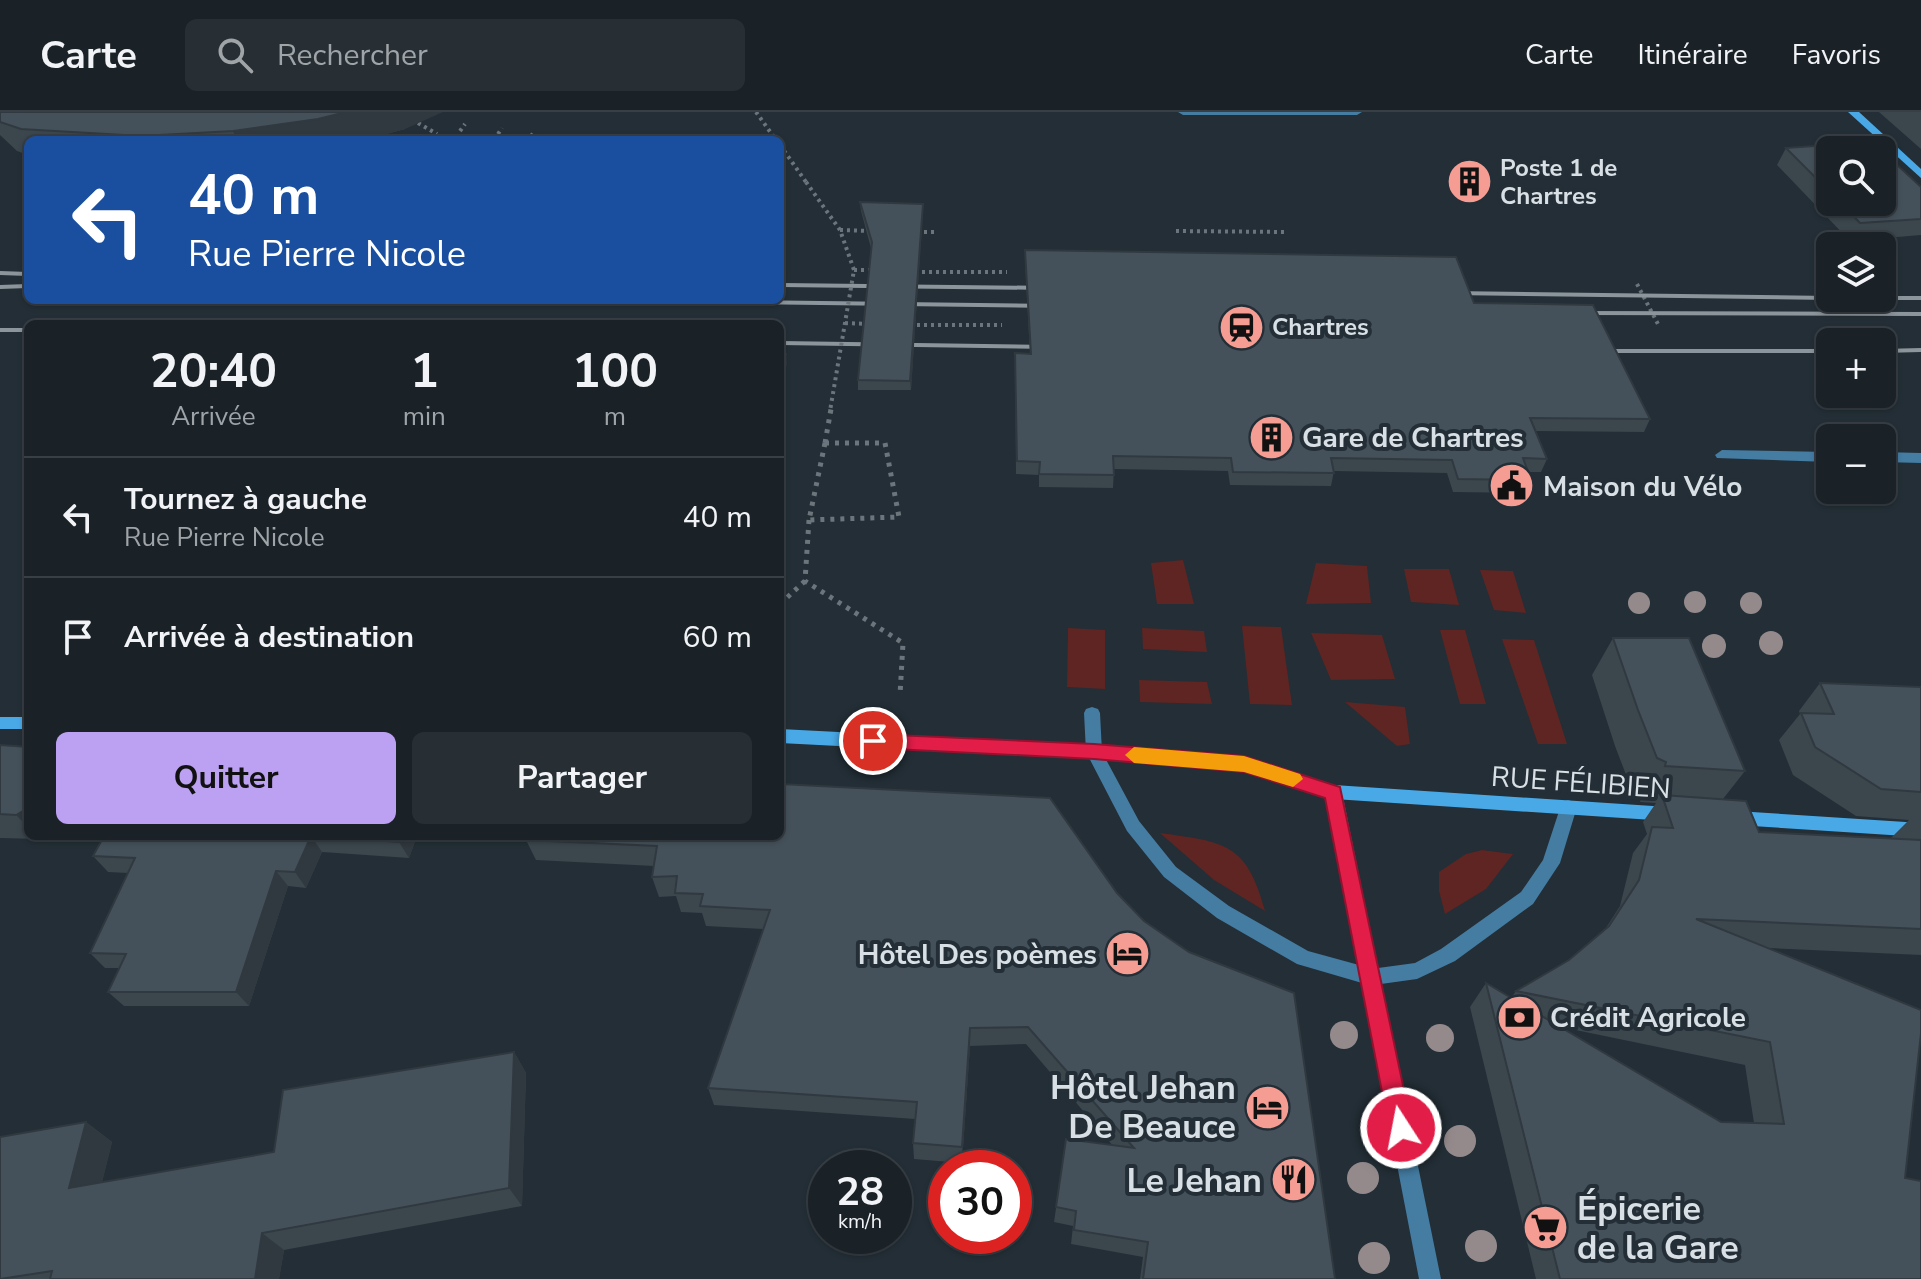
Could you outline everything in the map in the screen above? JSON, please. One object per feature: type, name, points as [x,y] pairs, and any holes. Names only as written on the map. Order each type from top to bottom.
[{"type":"main road","points":[[1853,112],[1921,175]]},
{"type":"main road","points":[[0,723],[24,723]]},
{"type":"main road","name":"RUE FÉLIBIEN","points":[[784,736],[1094,752],[1244,764],[1334,792],[1690,815]]},
{"type":"main road","points":[[1721,817],[1921,830]]},
{"type":"street","points":[[1183,112],[1357,112]]},
{"type":"street","points":[[1722,455],[1816,457]]},
{"type":"street","points":[[1896,457],[1921,458]]},
{"type":"street","points":[[1092,713],[1094,752],[1133,826],[1170,872],[1223,912],[1304,958],[1372,977],[1417,971],[1427,966],[1527,898],[1551,863],[1568,807]]},
{"type":"street","points":[[1334,792],[1430,1279]]},
{"type":"path","points":[[756,112],[773,136]]},
{"type":"path","points":[[418,123],[437,134]]},
{"type":"path","points":[[460,131],[465,124]]},
{"type":"path","points":[[498,134],[502,128]]},
{"type":"path","points":[[784,151],[840,230],[854,270],[809,520],[805,581],[784,600]]},
{"type":"path","points":[[840,230],[883,232]]},
{"type":"path","points":[[1176,231],[1284,232]]},
{"type":"path","points":[[910,232],[934,232]]},
{"type":"path","points":[[854,270],[884,271]]},
{"type":"path","points":[[910,272],[1007,272]]},
{"type":"path","points":[[1637,284],[1659,326]]},
{"type":"path","points":[[845,323],[871,324]]},
{"type":"path","points":[[907,325],[1002,325]]},
{"type":"path","points":[[809,520],[899,517],[885,443],[825,443]]},
{"type":"path","points":[[805,581],[903,643],[900,695]]},
{"type":"shaded area","points":[[1183,560],[1194,604],[1157,604],[1151,563]]},
{"type":"shaded area","points":[[1316,563],[1367,566],[1371,603],[1306,604]]},
{"type":"shaded area","points":[[1404,569],[1449,569],[1459,605],[1411,602]]},
{"type":"shaded area","points":[[1480,570],[1513,571],[1526,613],[1494,610]]},
{"type":"shaded area","points":[[1242,626],[1281,627],[1292,705],[1250,704]]},
{"type":"shaded area","points":[[1068,628],[1105,630],[1105,689],[1067,687]]},
{"type":"shaded area","points":[[1142,628],[1204,631],[1207,652],[1143,649]]},
{"type":"shaded area","points":[[1440,630],[1465,630],[1486,704],[1460,704]]},
{"type":"shaded area","points":[[1311,633],[1382,635],[1395,679],[1331,680]]},
{"type":"shaded area","points":[[1502,639],[1534,640],[1567,744],[1538,744]]},
{"type":"shaded area","points":[[1139,680],[1207,682],[1212,704],[1140,702]]},
{"type":"shaded area","points":[[1345,702],[1405,707],[1410,744],[1397,746]]},
{"type":"shaded area","points":[[1160,833],[1201,839],[1230,850],[1250,871],[1265,911],[1214,880]]},
{"type":"shaded area","points":[[1482,850],[1513,854],[1486,889],[1445,914],[1439,891],[1439,872],[1466,854]]},
{"type":"building","points":[[0,112],[346,112],[233,131],[141,136],[21,129],[0,122]]},
{"type":"building","points":[[1816,146],[1816,178],[1786,148]]},
{"type":"building","points":[[1896,164],[1921,187],[1921,219],[1860,223],[1853,216],[1896,216]]},
{"type":"building","points":[[860,202],[923,204],[910,381],[858,380],[872,242]]},
{"type":"building","points":[[1025,250],[1456,257],[1474,303],[1593,305],[1650,419],[1530,418],[1547,459],[1523,458],[1531,480],[1458,479],[1452,460],[1331,458],[1334,473],[1233,472],[1231,458],[1113,456],[1114,475],[1039,474],[1040,462],[1017,461],[1015,353],[1031,354]]},
{"type":"building","points":[[1613,638],[1689,638],[1745,771],[1665,766],[1666,762],[1657,758]]},
{"type":"building","points":[[1820,683],[1921,687],[1921,792],[1881,789],[1815,747],[1801,713],[1834,714]]},
{"type":"building","points":[[0,745],[24,747],[24,810],[16,815],[0,814]]},
{"type":"building","points":[[784,784],[1050,798],[1117,893],[1144,921],[1189,952],[1294,993],[1335,1279],[1143,1279],[1148,1242],[1074,1230],[1076,1211],[1056,1207],[1066,1139],[1134,1148],[1028,1027],[970,1028],[962,1147],[913,1143],[917,1102],[708,1088],[770,910],[700,906],[703,894],[675,893],[677,876],[652,877],[657,846],[526,840],[784,840]]},
{"type":"building","points":[[1662,795],[1746,801],[1759,832],[1921,840],[1921,929],[1696,919],[1921,1010],[1905,1178],[1921,1181],[1921,1279],[1560,1279],[1486,983],[1721,1122],[1784,1124],[1770,1042],[1516,991],[1569,960],[1609,926],[1639,880],[1652,827],[1673,828]]},
{"type":"building","points":[[102,840],[309,840],[295,872],[276,871],[236,992],[108,992],[126,954],[90,953],[135,858],[93,856]]},
{"type":"building","points":[[514,1052],[509,1188],[262,1233],[255,1279],[50,1279],[52,1271],[0,1279],[0,1137],[86,1122],[69,1188],[274,1152],[283,1090]]},
{"type":"railway","points":[[0,273],[24,274]]},
{"type":"railway","points":[[784,285],[1050,288]]},
{"type":"railway","points":[[0,287],[24,286]]},
{"type":"railway","points":[[1450,293],[1816,298]]},
{"type":"railway","points":[[1896,298],[1921,298]]},
{"type":"railway","points":[[784,303],[1049,306]]},
{"type":"railway","points":[[1577,313],[1921,314]]},
{"type":"railway","points":[[0,330],[24,330]]},
{"type":"railway","points":[[784,343],[1050,347]]},
{"type":"railway","points":[[1896,351],[1921,350]]},
{"type":"railway","points":[[1594,351],[1816,351]]},
{"type":"slow traffic","points":[[1134,755],[1244,764],[1293,779]]},
{"type":"place","name":"Poste 1 de Chartres","points":[[1469,182]]},
{"type":"place","name":"Chartres","points":[[1241,327]]},
{"type":"place","name":"Gare de Chartres","points":[[1271,437]]},
{"type":"place","name":"Maison du Vélo","points":[[1512,486]]},
{"type":"place","name":"Hôtel Des poèmes","points":[[1128,954]]},
{"type":"place","name":"Crédit Agricole","points":[[1519,1017]]},
{"type":"place","name":"Hôtel Jehan De Beauce","points":[[1267,1107]]},
{"type":"place","name":"Le Jehan","points":[[1293,1180]]},
{"type":"place","name":"Épicerie de la Gare","points":[[1546,1228]]},
{"type":"route","points":[[873,741],[1094,752],[1244,764],[1334,792],[1401,1128]]}]
